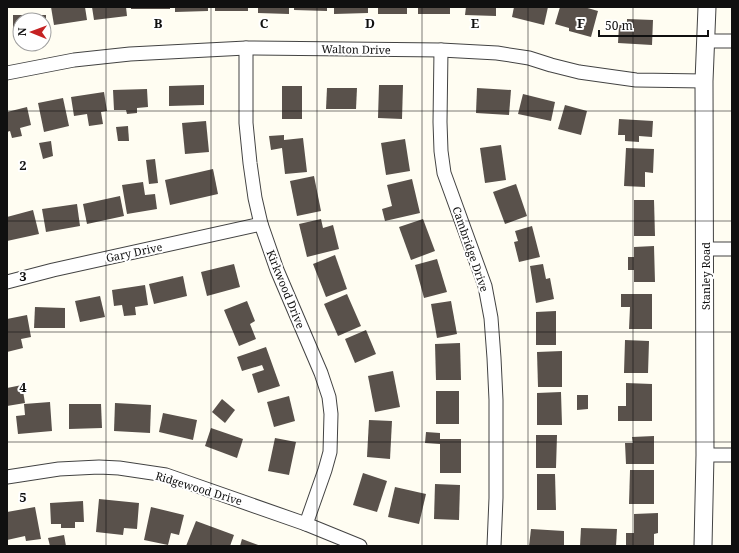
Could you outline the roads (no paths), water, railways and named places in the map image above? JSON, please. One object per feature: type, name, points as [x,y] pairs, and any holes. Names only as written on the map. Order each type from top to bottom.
[{"type":"street","name":"Stanley Road","points":[[703,546],[705,455],[704,81],[707,7]]},
{"type":"street","points":[[705,40],[732,41]]},
{"type":"street","name":"Walton Drive","points":[[7,73],[74,60],[130,54],[246,48],[441,50],[497,53],[529,58],[579,72],[636,80],[704,81]]},
{"type":"street","name":"Kirkwood Drive","points":[[246,48],[246,123],[250,164],[261,224],[277,270],[321,373],[329,397],[331,414],[330,452],[306,524]]},
{"type":"street","name":"Cambridge Drive","points":[[441,50],[440,122],[444,173],[485,286],[491,318],[496,400],[496,498],[494,546]]},
{"type":"street","name":"Gary Drive","points":[[7,282],[53,270],[261,224]]},
{"type":"street","points":[[705,249],[732,249]]},
{"type":"street","points":[[705,455],[732,455]]},
{"type":"street","name":"Ridgewood Drive","points":[[7,477],[59,469],[79,468],[127,469],[166,475],[306,524],[360,546]]}]
